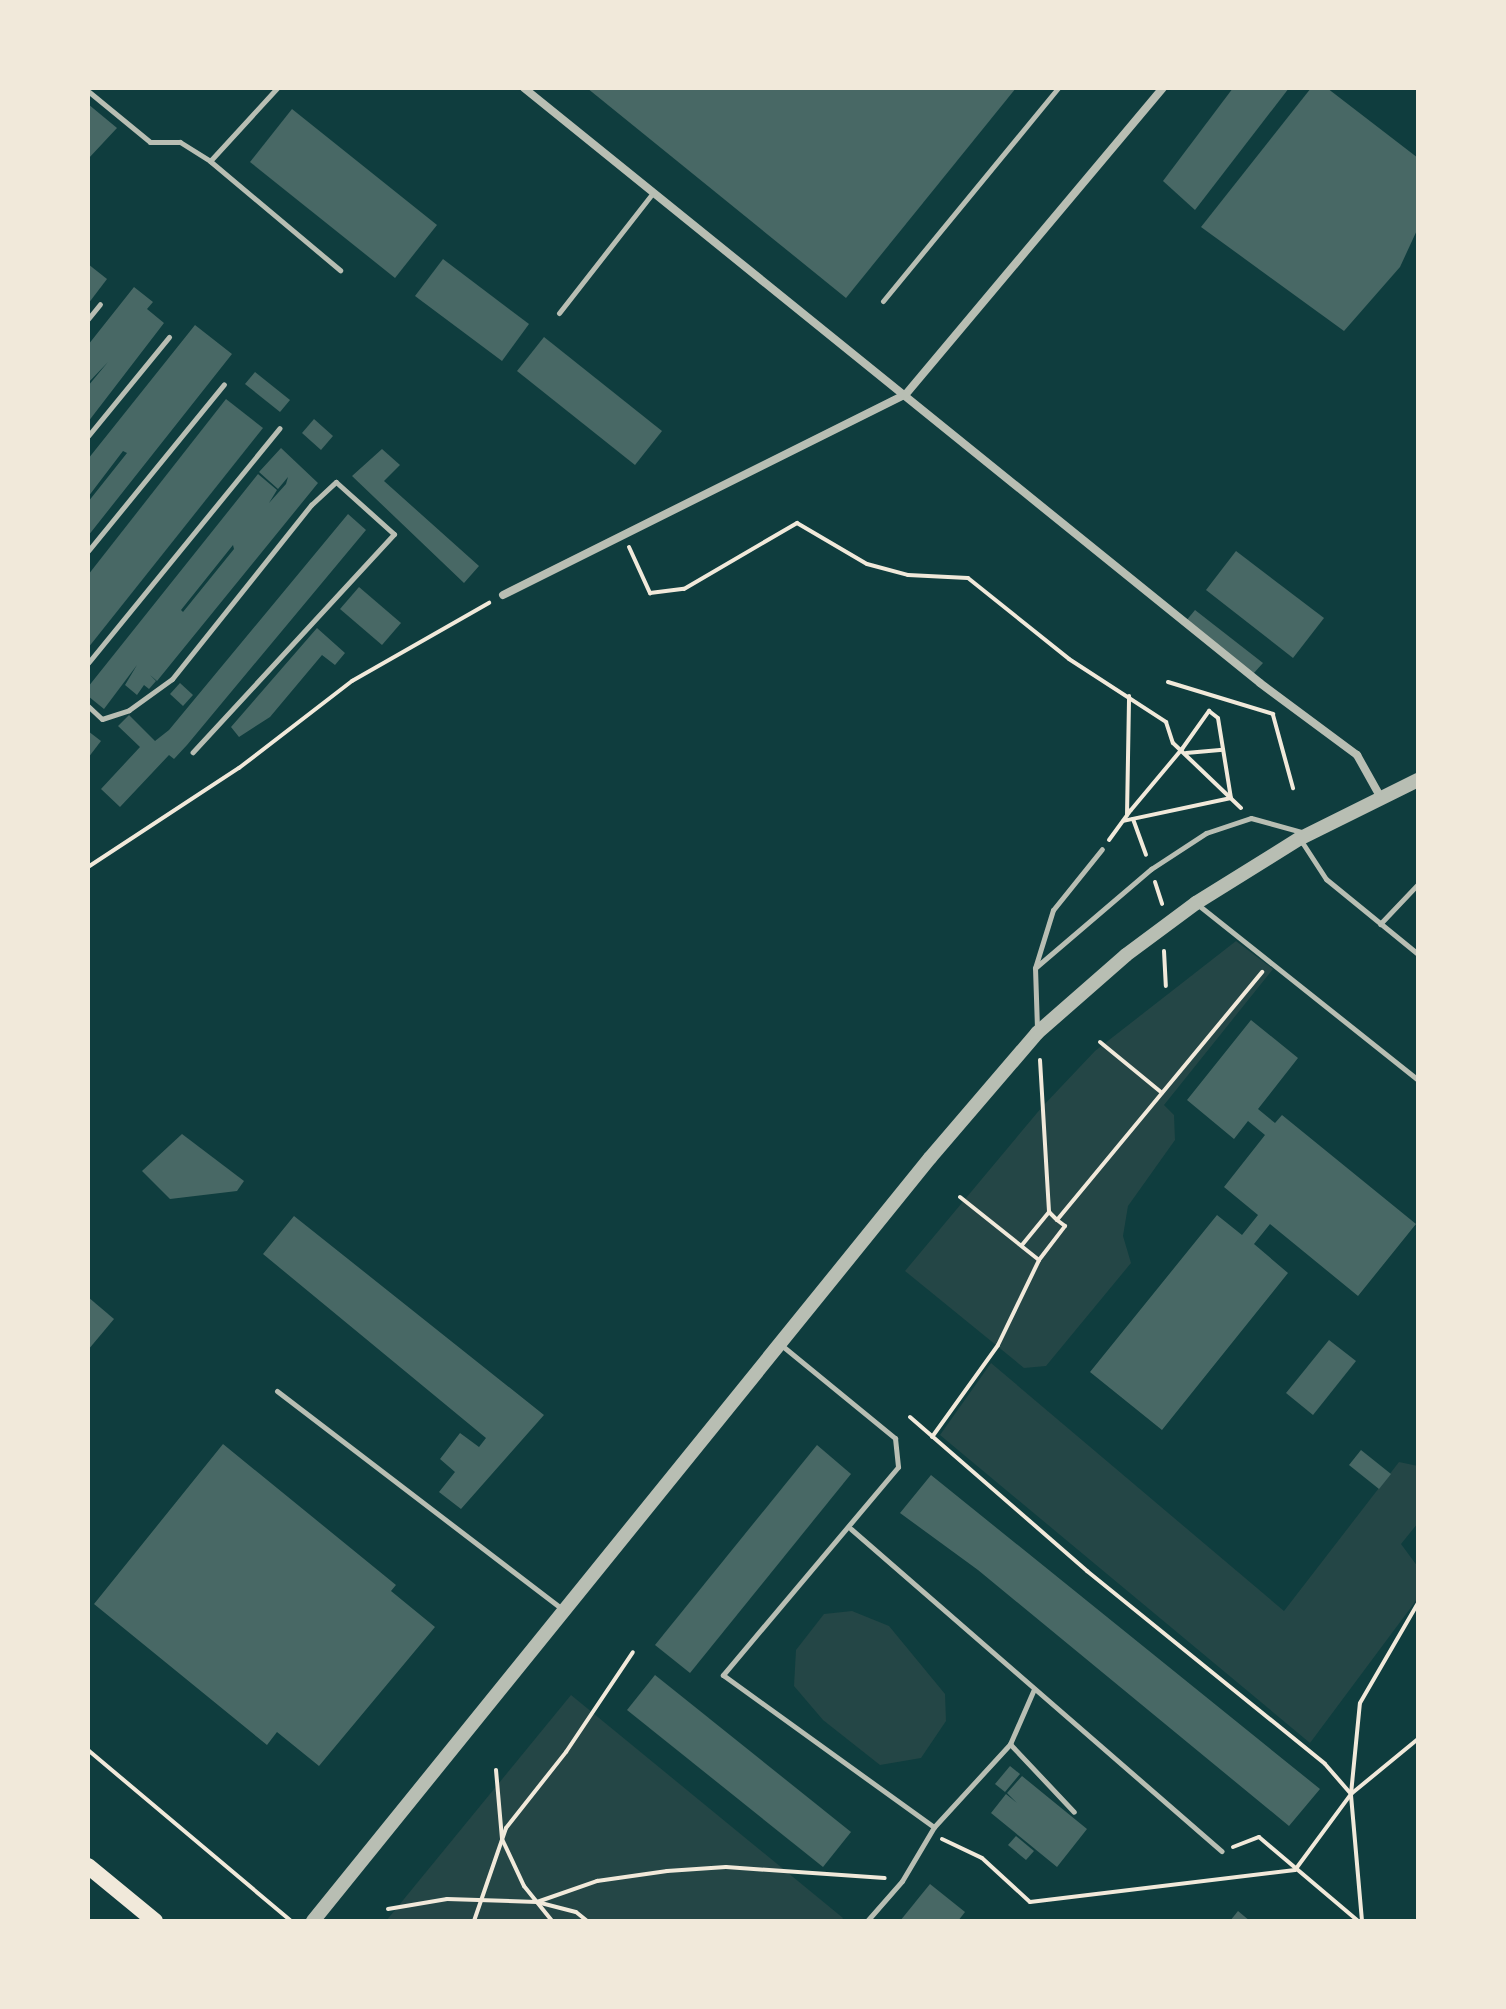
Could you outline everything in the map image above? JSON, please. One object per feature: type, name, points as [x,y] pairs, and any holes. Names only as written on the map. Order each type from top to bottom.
[{"type":"main road","points":[[88,1866],[155,1921]]},
{"type":"street","points":[[524,88],[1260,683],[1357,755],[1381,798]]},
{"type":"street","points":[[503,595],[906,394],[1163,88]]},
{"type":"street","points":[[313,1921],[779,1343],[1037,1033],[1126,955],[1196,903],[1304,836],[1418,780]]},
{"type":"lane","points":[[883,301],[1058,88]]},
{"type":"lane","points":[[210,161],[274,89]]},
{"type":"lane","points":[[88,91],[150,142],[180,142],[210,161],[340,270]]},
{"type":"lane","points":[[559,313],[652,194]]},
{"type":"lane","points":[[88,319],[100,304]]},
{"type":"lane","points":[[88,436],[169,337]]},
{"type":"lane","points":[[88,551],[224,384]]},
{"type":"lane","points":[[88,663],[280,428]]},
{"type":"lane","points":[[88,706],[102,719],[129,710],[172,679],[311,505],[336,482],[394,534],[193,752]]},
{"type":"lane","points":[[1035,968],[1151,869],[1206,833],[1251,818],[1304,836],[1318,872],[1418,954]]},
{"type":"lane","points":[[1037,1033],[1035,968],[1053,910],[1102,849]]},
{"type":"lane","points":[[1380,924],[1418,884]]},
{"type":"lane","points":[[1196,903],[1418,1080]]},
{"type":"lane","points":[[779,1343],[895,1438],[898,1467],[851,1529],[723,1675],[934,1827]]},
{"type":"lane","points":[[277,1391],[564,1610]]},
{"type":"lane","points":[[851,1529],[1222,1851]]},
{"type":"lane","points":[[867,1921],[902,1881],[934,1827],[1010,1744],[1034,1689]]},
{"type":"lane","points":[[1010,1744],[1074,1812]]},
{"type":"path","points":[[623,535],[650,593],[684,589],[797,523],[867,564],[908,575],[968,578],[1069,659],[1166,722],[1173,743],[1251,818]]},
{"type":"path","points":[[88,867],[239,768],[352,681],[503,595]]},
{"type":"path","points":[[1168,682],[1285,718]]},
{"type":"path","points":[[1260,683],[1293,788]]},
{"type":"path","points":[[1127,815],[1129,696]]},
{"type":"path","points":[[1102,849],[1127,815],[1184,751],[1209,711],[1218,718],[1231,798]]},
{"type":"path","points":[[1184,751],[1223,750]]},
{"type":"path","points":[[1123,821],[1231,798]]},
{"type":"path","points":[[1164,944],[1166,986]]},
{"type":"path","points":[[1057,1220],[1270,963]]},
{"type":"path","points":[[932,1437],[998,1345],[1039,1260],[1065,1226],[1049,1212],[1037,1033]]},
{"type":"path","points":[[1100,1042],[1162,1093]]},
{"type":"path","points":[[960,1197],[1039,1260]]},
{"type":"path","points":[[1021,1246],[1049,1212]]},
{"type":"path","points":[[910,1417],[1325,1764],[1351,1794]]},
{"type":"path","points":[[1360,1921],[1351,1794],[1360,1703],[1418,1603]]},
{"type":"path","points":[[474,1921],[502,1839],[633,1652]]},
{"type":"path","points":[[934,1827],[942,1838],[982,1858],[1030,1902],[1295,1870],[1351,1794],[1418,1739]]},
{"type":"path","points":[[88,1750],[290,1920]]},
{"type":"path","points":[[496,1770],[502,1839],[537,1902],[552,1921]]},
{"type":"path","points":[[1222,1851],[1259,1837],[1360,1921]]},
{"type":"path","points":[[537,1902],[597,1881],[726,1867],[854,1872],[902,1881]]},
{"type":"path","points":[[388,1909],[480,1900],[537,1902],[576,1912],[587,1921]]},
{"type":"shaded area","points":[[1236,941],[1273,969],[1164,1105],[1174,1115],[1175,1140],[1128,1206],[1123,1236],[1131,1263],[1046,1366],[1024,1368],[905,1271],[1042,1107],[1095,1051]]},
{"type":"shaded area","points":[[991,1363],[1284,1611],[1399,1462],[1418,1466],[1418,1523],[1401,1544],[1418,1567],[1418,1598],[1310,1743],[940,1435]]},
{"type":"shaded area","points":[[852,1611],[889,1626],[945,1694],[946,1721],[921,1758],[880,1765],[823,1720],[794,1686],[796,1650],[824,1614]]},
{"type":"shaded area","points":[[571,1695],[843,1918],[841,1921],[386,1921]]},
{"type":"building","points":[[587,88],[1016,88],[846,298]]},
{"type":"building","points":[[1233,88],[1289,88],[1195,210],[1163,181]]},
{"type":"building","points":[[1311,88],[1327,88],[1418,158],[1418,228],[1400,267],[1344,331],[1201,227]]},
{"type":"building","points":[[88,104],[117,128],[88,159]]},
{"type":"building","points":[[292,109],[437,225],[395,278],[250,162]]},
{"type":"building","points":[[443,259],[529,324],[502,361],[415,296]]},
{"type":"building","points":[[88,264],[107,279],[88,304]]},
{"type":"building","points":[[134,287],[153,302],[147,309],[164,323],[88,422],[88,386],[108,362],[88,383],[88,345]]},
{"type":"building","points":[[195,325],[232,354],[88,536],[88,502],[127,453],[123,451],[88,497],[88,459]]},
{"type":"building","points":[[544,337],[662,431],[635,465],[517,371]]},
{"type":"building","points":[[255,372],[290,400],[280,412],[245,384]]},
{"type":"building","points":[[226,399],[263,428],[88,648],[88,575]]},
{"type":"building","points":[[314,419],[333,436],[321,450],[302,433]]},
{"type":"building","points":[[281,448],[318,483],[157,681],[150,675],[156,681],[149,689],[144,685],[137,695],[125,685],[137,665],[104,709],[88,696],[88,687],[258,474],[277,490],[269,503],[286,484],[288,477],[278,489],[259,472]],"holes":[[[233,545],[234,549],[183,612],[181,610]]]},
{"type":"building","points":[[382,449],[400,465],[384,481],[479,566],[464,583],[352,476]]},
{"type":"building","points":[[348,514],[366,530],[187,745],[174,759],[169,755],[120,807],[101,789],[140,747],[118,726],[129,715],[155,741],[169,730]]},
{"type":"building","points":[[1236,551],[1324,618],[1293,658],[1206,590]]},
{"type":"building","points":[[359,587],[401,623],[382,645],[340,609]]},
{"type":"building","points":[[1195,610],[1263,663],[1253,674],[1186,621]]},
{"type":"building","points":[[317,628],[345,653],[335,665],[322,655],[270,717],[239,737],[231,727]]},
{"type":"building","points":[[180,683],[193,695],[183,706],[170,694]]},
{"type":"building","points":[[88,731],[101,741],[88,758]]},
{"type":"building","points":[[1251,1020],[1298,1058],[1258,1109],[1275,1123],[1282,1115],[1416,1224],[1358,1296],[1270,1224],[1254,1244],[1288,1273],[1162,1430],[1090,1372],[1217,1215],[1242,1235],[1258,1215],[1224,1187],[1265,1135],[1248,1121],[1234,1139],[1187,1100]]},
{"type":"building","points":[[182,1134],[244,1181],[237,1191],[170,1199],[142,1171]]},
{"type":"building","points":[[294,1216],[544,1415],[461,1509],[439,1492],[455,1472],[440,1459],[460,1433],[479,1447],[486,1438],[263,1254]]},
{"type":"building","points":[[88,1297],[114,1319],[88,1350]]},
{"type":"building","points":[[1329,1340],[1356,1361],[1313,1415],[1286,1393]]},
{"type":"building","points":[[223,1444],[396,1585],[391,1591],[435,1627],[319,1766],[277,1732],[267,1745],[94,1604]]},
{"type":"building","points":[[817,1445],[851,1474],[690,1673],[655,1645]]},
{"type":"building","points":[[1361,1450],[1391,1474],[1379,1489],[1349,1465]]},
{"type":"building","points":[[931,1475],[1320,1789],[1289,1826],[978,1570],[900,1513]]},
{"type":"building","points":[[655,1675],[851,1832],[823,1867],[627,1710]]},
{"type":"building","points":[[1010,1766],[1020,1774],[1005,1792],[995,1784]]},
{"type":"building","points":[[1022,1776],[1087,1829],[1057,1867],[991,1813],[1006,1794],[1017,1803],[1007,1793]]},
{"type":"building","points":[[1016,1836],[1034,1851],[1026,1860],[1008,1845]]},
{"type":"building","points":[[930,1884],[965,1912],[958,1921],[900,1921]]},
{"type":"building","points":[[1238,1911],[1250,1921],[1230,1921]]}]
